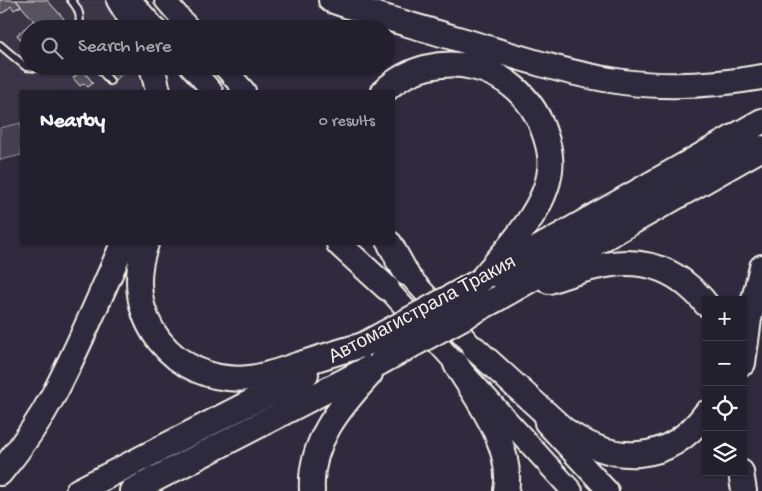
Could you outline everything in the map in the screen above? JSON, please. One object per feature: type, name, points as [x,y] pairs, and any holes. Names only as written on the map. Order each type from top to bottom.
[{"type":"highway","points":[[119,0],[131,20]]},
{"type":"highway","points":[[332,0],[574,73],[606,79],[645,84],[694,85],[762,77]]},
{"type":"highway","points":[[385,90],[396,81],[417,70],[460,64],[490,72],[520,94],[536,114],[549,147],[550,170],[546,186],[532,216],[480,281]]},
{"type":"highway","points":[[154,75],[158,90]]},
{"type":"highway","name":"Автомагистрала Тракия","points":[[78,491],[363,344],[480,281],[762,121]]},
{"type":"highway","name":"Автомагистрала Тракия","points":[[132,491],[496,300],[762,148]]},
{"type":"highway","points":[[0,473],[15,454],[53,396],[68,368],[123,245]]},
{"type":"highway","points":[[146,245],[139,268],[140,293],[145,319],[150,330],[167,350],[189,366],[224,378],[250,378],[280,371],[363,344]]},
{"type":"highway","points":[[340,245],[387,288]]},
{"type":"highway","points":[[391,245],[406,273]]},
{"type":"highway","points":[[496,300],[596,267],[616,263],[636,263],[664,269],[696,292],[702,299]]},
{"type":"highway","points":[[746,341],[749,319],[762,267]]},
{"type":"highway","points":[[475,349],[563,429],[578,440],[601,449],[622,454],[655,452],[680,439],[702,418]]},
{"type":"highway","points":[[312,491],[312,466],[316,451],[330,422],[350,396],[381,362]]},
{"type":"highway","points":[[456,364],[497,435],[507,472],[506,491]]},
{"type":"highway","points":[[742,476],[744,491]]},
{"type":"main road","points":[[131,0],[148,20]]},
{"type":"main road","points":[[165,0],[182,20]]},
{"type":"main road","points":[[198,75],[211,90]]},
{"type":"main road","points":[[231,75],[244,90]]},
{"type":"main road","points":[[349,245],[572,491]]},
{"type":"main road","points":[[381,245],[608,491]]},
{"type":"lane","points":[[71,0],[78,8],[80,20]]},
{"type":"lane","points":[[0,45],[20,62]]},
{"type":"lane","points":[[105,75],[110,81]]},
{"type":"shaded area","points":[[0,0],[109,0],[119,20],[20,20],[20,75],[141,75],[140,90],[20,90],[20,123],[0,128]]},
{"type":"shaded area","points":[[20,123],[20,155],[0,160],[0,128]]},
{"type":"building","points":[[0,0],[16,0],[21,6],[14,10],[11,6],[3,13],[0,12]]},
{"type":"building","points":[[16,0],[47,0],[65,20],[33,20]]},
{"type":"building","points":[[77,75],[87,75],[93,83],[88,87],[84,83],[80,86],[73,78]]},
{"type":"building","points":[[111,75],[121,75],[115,80]]}]
